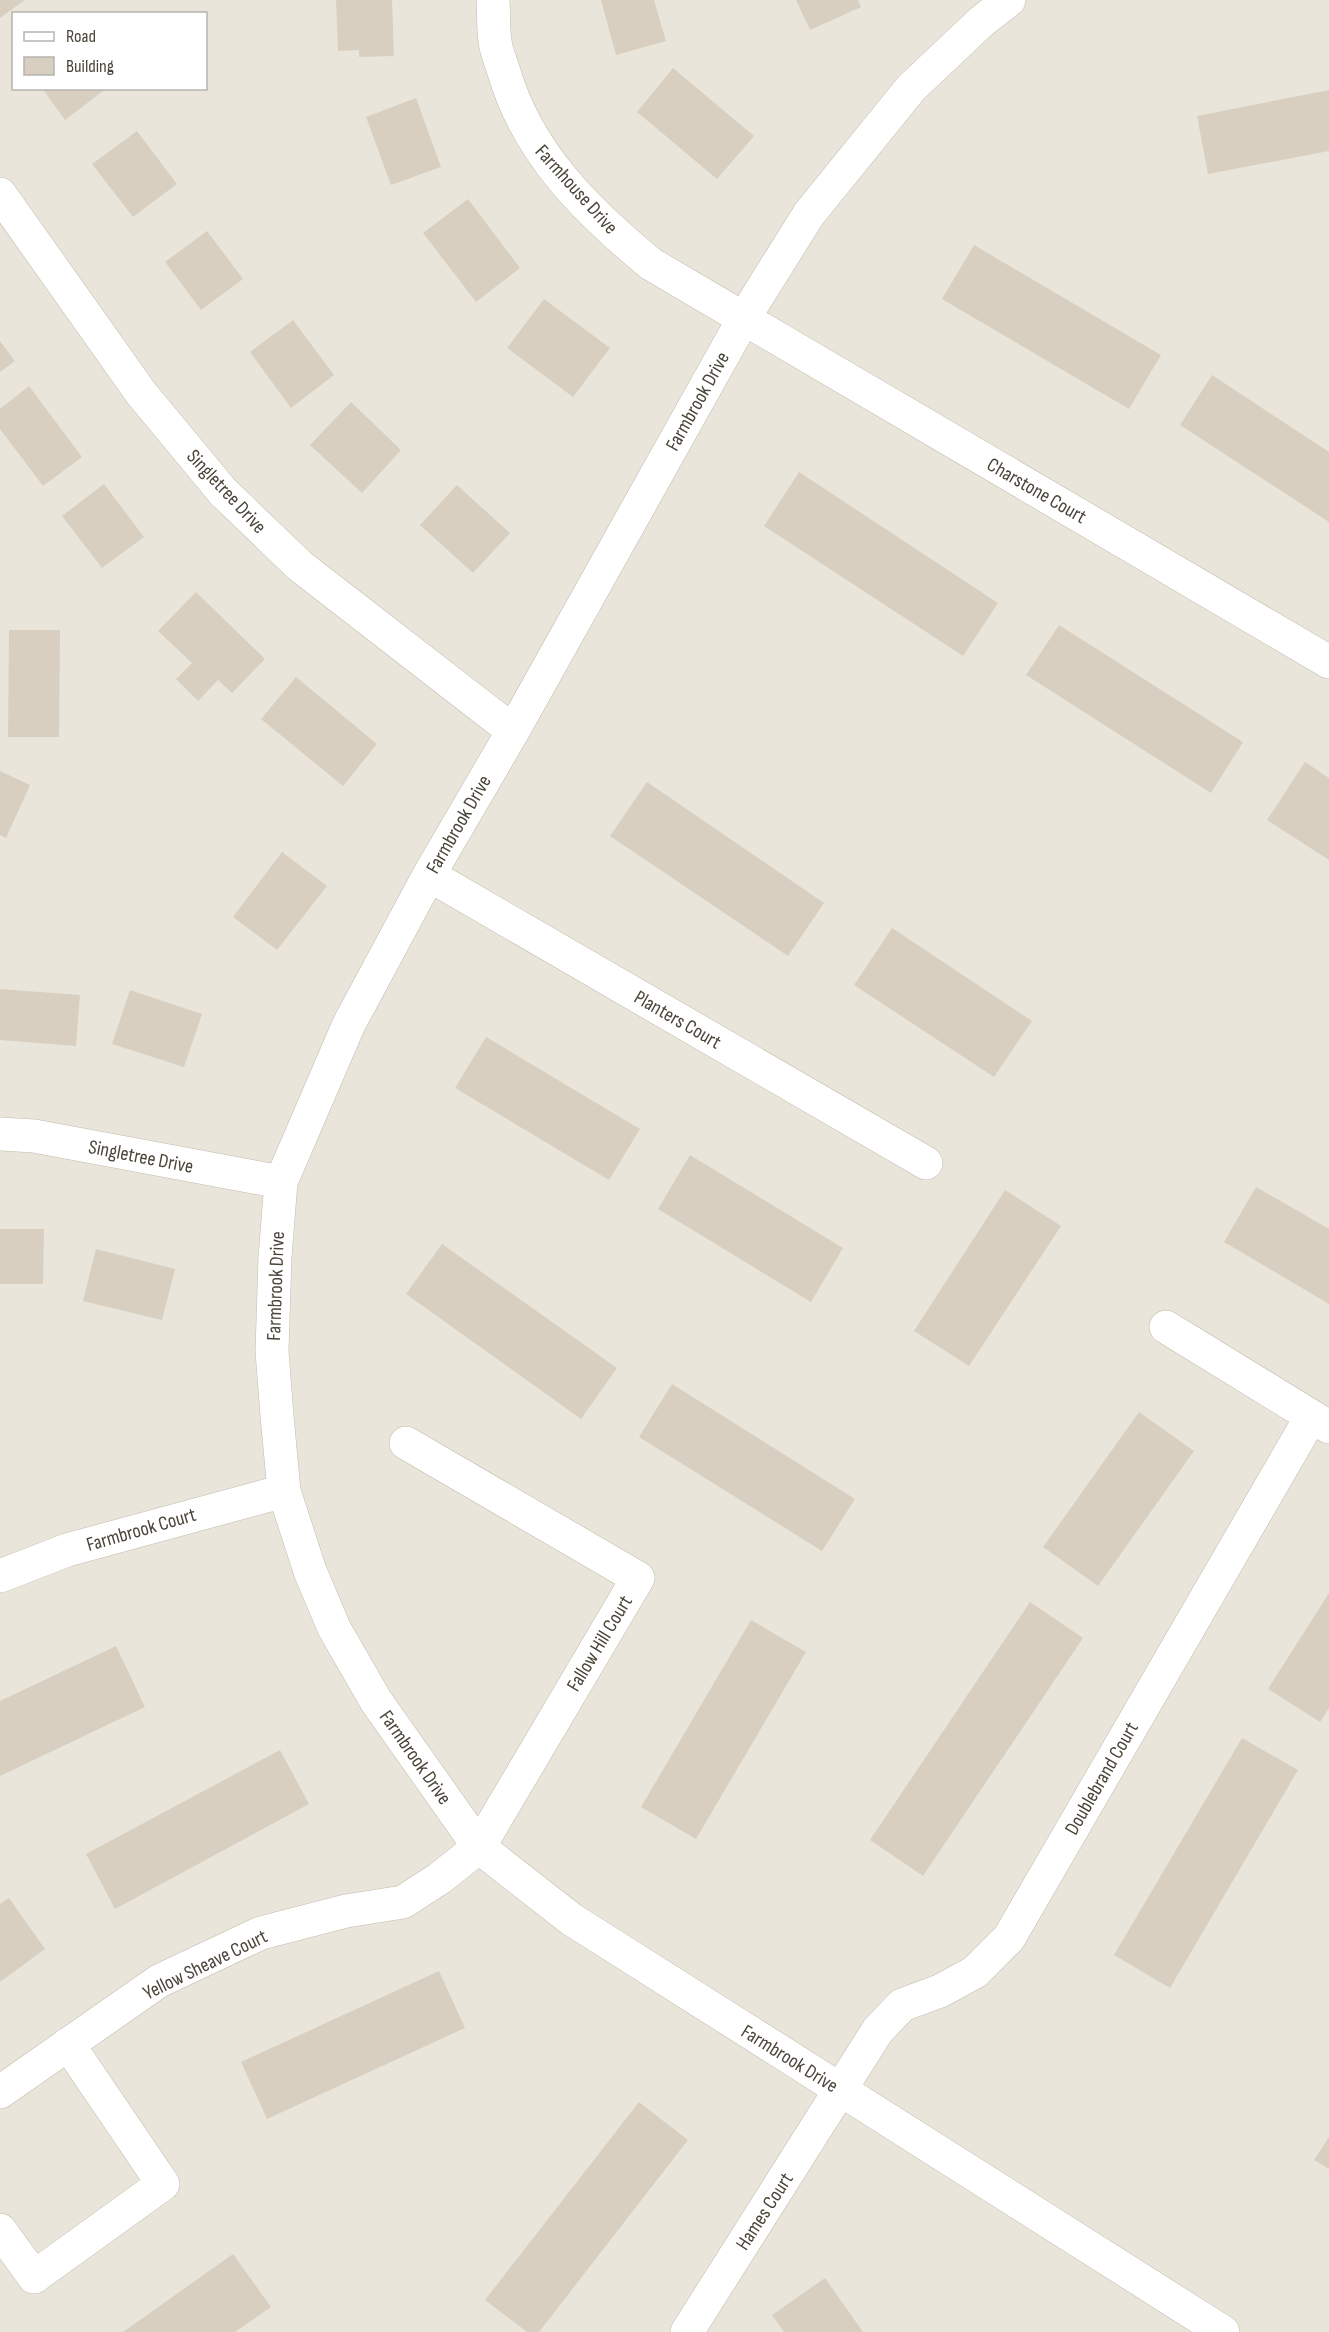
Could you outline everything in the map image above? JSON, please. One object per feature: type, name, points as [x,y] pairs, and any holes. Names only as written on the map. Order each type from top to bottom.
[{"type":"street","name":"Farmhouse Drive","points":[[493,0],[495,43],[510,91],[533,140],[560,175],[604,225],[651,264],[744,318]]},
{"type":"street","name":"Farmbrook Drive","points":[[1009,0],[975,10],[809,213],[744,318],[513,731],[429,875],[349,1024],[281,1182],[275,1257],[273,1351],[284,1491],[310,1571],[334,1628],[376,1701],[479,1847],[571,1919],[1222,2332]]},
{"type":"street","name":"Singletree Drive","points":[[0,194],[141,393],[223,492],[300,566],[513,731]]},
{"type":"street","name":"Charstone Court","points":[[744,318],[1329,662]]},
{"type":"street","name":"Planters Court","points":[[429,875],[926,1163]]},
{"type":"street","name":"Singletree Drive","points":[[0,1134],[34,1136],[281,1182]]},
{"type":"street","name":"Doublebrand Court","points":[[841,2091],[878,2030],[903,2005],[975,1972],[1009,1938],[1320,1422],[1166,1327]]},
{"type":"street","name":"Fallow Hill Court","points":[[406,1443],[638,1578],[479,1847]]},
{"type":"street","name":"Farmbrook Court","points":[[0,1576],[67,1550],[284,1491]]},
{"type":"street","name":"Yellow Sheave Court","points":[[0,2092],[159,1981],[261,1933],[345,1911],[403,1902],[441,1878],[479,1847]]},
{"type":"street","points":[[0,2230],[34,2277],[163,2184],[68,2044]]},
{"type":"street","name":"Hames Court","points":[[687,2332],[841,2091]]},
{"type":"shaded area","points":[[0,0],[1329,0],[1329,2332],[0,2332]]},
{"type":"building","points":[[0,0],[25,0],[0,18]]},
{"type":"building","points":[[336,0],[392,0],[394,56],[359,57],[359,50],[338,51]]},
{"type":"building","points":[[601,0],[654,0],[666,41],[616,55]]},
{"type":"building","points":[[796,0],[858,0],[861,7],[810,30]]},
{"type":"building","points":[[673,68],[754,136],[717,179],[637,112]]},
{"type":"building","points":[[43,90],[104,90],[65,120]]},
{"type":"building","points":[[1329,90],[1329,151],[1208,174],[1197,116]]},
{"type":"building","points":[[416,98],[441,167],[391,185],[366,117]]},
{"type":"building","points":[[137,131],[177,184],[133,217],[92,164]]},
{"type":"building","points":[[468,199],[520,268],[476,302],[423,233]]},
{"type":"building","points":[[207,231],[243,279],[201,310],[165,262]]},
{"type":"building","points":[[974,245],[1161,355],[1129,409],[942,299]]},
{"type":"building","points":[[544,299],[610,348],[573,397],[507,348]]},
{"type":"building","points":[[293,320],[334,375],[291,408],[250,352]]},
{"type":"building","points":[[0,341],[15,361],[0,372]]},
{"type":"building","points":[[1212,375],[1329,452],[1329,522],[1180,425]]},
{"type":"building","points":[[29,386],[82,457],[43,486],[0,429],[0,409]]},
{"type":"building","points":[[351,402],[401,450],[362,493],[310,445]]},
{"type":"building","points":[[799,472],[998,603],[963,656],[764,526]]},
{"type":"building","points":[[104,484],[144,537],[102,568],[62,516]]},
{"type":"building","points":[[457,485],[510,533],[473,573],[420,525]]},
{"type":"building","points":[[196,592],[265,659],[232,693],[218,680],[198,701],[176,679],[192,663],[158,631]]},
{"type":"building","points":[[1059,625],[1243,742],[1211,793],[1026,675]]},
{"type":"building","points":[[9,630],[60,630],[59,737],[8,737]]},
{"type":"building","points":[[296,677],[377,744],[343,786],[261,719]]},
{"type":"building","points":[[1305,762],[1329,778],[1329,860],[1267,820]]},
{"type":"building","points":[[0,771],[30,785],[6,838],[0,835]]},
{"type":"building","points":[[647,782],[824,903],[788,956],[610,836]]},
{"type":"building","points":[[282,852],[327,886],[277,950],[233,917]]},
{"type":"building","points":[[892,928],[1032,1021],[994,1077],[854,985]]},
{"type":"building","points":[[0,989],[80,995],[76,1046],[0,1040]]},
{"type":"building","points":[[130,990],[202,1014],[184,1067],[112,1044]]},
{"type":"building","points":[[486,1037],[640,1129],[609,1180],[455,1088]]},
{"type":"building","points":[[690,1155],[843,1248],[811,1302],[658,1209]]},
{"type":"building","points":[[1256,1187],[1329,1229],[1329,1304],[1224,1242]]},
{"type":"building","points":[[1005,1190],[1061,1226],[969,1366],[914,1331]]},
{"type":"building","points":[[0,1229],[44,1229],[43,1284],[0,1284]]},
{"type":"building","points":[[442,1244],[617,1368],[581,1419],[406,1294]]},
{"type":"building","points":[[96,1249],[175,1269],[162,1320],[83,1301]]},
{"type":"building","points":[[672,1384],[855,1499],[822,1551],[639,1437]]},
{"type":"building","points":[[1139,1412],[1194,1451],[1098,1586],[1043,1547]]},
{"type":"building","points":[[1329,1593],[1329,1708],[1320,1722],[1268,1689]]},
{"type":"building","points":[[1030,1602],[1083,1638],[923,1876],[870,1840]]},
{"type":"building","points":[[751,1620],[806,1652],[696,1839],[641,1807]]},
{"type":"building","points":[[116,1646],[145,1707],[0,1776],[0,1701]]},
{"type":"building","points":[[1242,1738],[1298,1770],[1170,1988],[1114,1955]]},
{"type":"building","points":[[280,1750],[309,1804],[115,1909],[86,1854]]},
{"type":"building","points":[[9,1898],[45,1949],[0,1982],[0,1904]]},
{"type":"building","points":[[439,1971],[465,2028],[267,2119],[241,2062]]},
{"type":"building","points":[[639,2102],[688,2140],[539,2332],[527,2332],[485,2300]]},
{"type":"building","points":[[1329,2137],[1329,2169],[1314,2160]]},
{"type":"building","points":[[233,2254],[271,2307],[235,2332],[123,2332]]},
{"type":"building","points":[[825,2278],[863,2332],[784,2332],[772,2315]]}]
